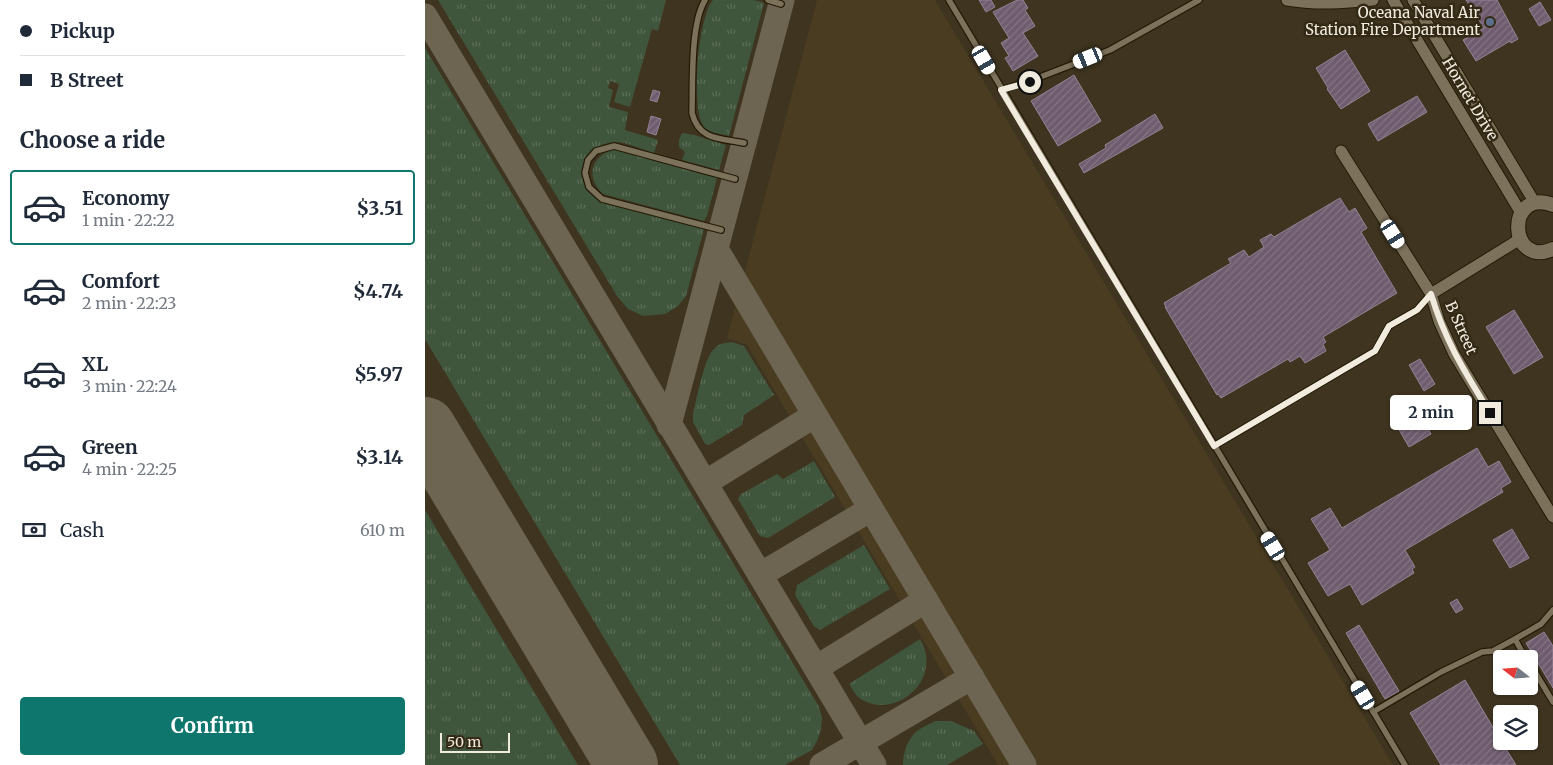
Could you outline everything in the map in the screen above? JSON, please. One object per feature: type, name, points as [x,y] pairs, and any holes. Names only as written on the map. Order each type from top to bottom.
[{"type":"main road","points":[[1553,205],[1541,202],[1527,207],[1521,213],[1517,226],[1520,239],[1525,246],[1540,252],[1553,249]]},
{"type":"street","points":[[1287,0],[1320,4],[1373,0]]},
{"type":"street","name":"Hornet Drive","points":[[1393,0],[1521,213]]},
{"type":"street","name":"Hornet Drive","points":[[1413,0],[1535,204]]},
{"type":"street","name":"B Street","points":[[1341,151],[1431,294],[1439,321],[1454,354],[1553,517]]},
{"type":"street","points":[[1431,294],[1520,239]]},
{"type":"lane","points":[[705,0],[700,13],[693,46],[692,113],[694,122],[705,134],[744,143]]},
{"type":"lane","points":[[768,0],[781,4]]},
{"type":"lane","points":[[949,0],[1405,765]]},
{"type":"lane","points":[[1001,90],[1030,82],[1110,50],[1199,0]]},
{"type":"lane","points":[[721,230],[602,198],[589,188],[585,173],[589,160],[596,152],[614,146],[735,179]]},
{"type":"lane","points":[[1214,446],[1375,351],[1389,326],[1417,310],[1431,294]]},
{"type":"lane","points":[[1373,712],[1441,672],[1482,652],[1493,651],[1515,639],[1541,624],[1553,610]]},
{"type":"lane","points":[[1515,639],[1522,650]]},
{"type":"lane","points":[[1538,677],[1553,702]]},
{"type":"shaded area","points":[[817,0],[935,0],[1393,765],[998,765],[747,345],[727,338]]},
{"type":"green space","points":[[438,0],[666,0],[658,31],[652,29],[630,107],[614,102],[619,84],[610,81],[608,88],[613,90],[609,107],[628,112],[625,130],[658,140],[654,153],[620,142],[603,145],[592,152],[588,158],[583,171],[583,181],[591,193],[598,199],[704,229],[686,296],[678,306],[665,314],[643,316],[628,309],[617,296]]},
{"type":"green space","points":[[713,0],[754,0],[764,3],[729,136],[712,132],[704,127],[697,102],[700,43],[703,24]]},
{"type":"green space","points":[[425,48],[818,705],[822,717],[821,730],[817,741],[812,750],[785,765],[680,765],[425,339]]},
{"type":"green space","points":[[682,133],[726,145],[719,170],[682,160],[685,152],[679,147],[679,140]]},
{"type":"green space","points":[[614,149],[717,178],[704,221],[603,194],[594,181],[593,168],[600,157]]},
{"type":"green space","points":[[732,342],[744,346],[774,395],[744,415],[742,425],[709,445],[705,444],[693,422],[693,413],[710,354],[718,346]]},
{"type":"green space","points":[[814,461],[835,497],[768,538],[760,536],[738,499],[741,494],[777,474],[783,479]]},
{"type":"green space","points":[[425,510],[578,765],[425,765]]},
{"type":"green space","points":[[864,545],[890,589],[820,630],[814,626],[795,595],[797,585]]},
{"type":"green space","points":[[920,639],[926,655],[926,669],[920,683],[911,694],[899,701],[886,705],[871,704],[858,697],[849,684]]},
{"type":"green space","points":[[935,721],[951,721],[974,731],[983,744],[947,765],[903,765],[908,742],[919,730]]},
{"type":"building","points":[[979,0],[991,0],[995,7],[986,12]]},
{"type":"building","points":[[1017,0],[1023,0],[1028,8],[1025,10],[1035,26],[1023,33],[1038,56],[1013,71],[1005,58],[1009,56],[1001,43],[1009,38],[993,12]]},
{"type":"building","points":[[1466,0],[1497,0],[1518,39],[1511,43],[1510,41],[1476,61],[1463,40],[1484,28]]},
{"type":"building","points":[[1540,2],[1551,20],[1539,26],[1529,9]]},
{"type":"building","points":[[1345,50],[1370,91],[1341,109],[1327,89],[1316,68]]},
{"type":"building","points":[[1074,75],[1101,121],[1058,146],[1031,101]]},
{"type":"building","points":[[653,90],[660,92],[657,102],[650,100]]},
{"type":"building","points":[[1417,96],[1427,112],[1378,141],[1368,124]]},
{"type":"building","points":[[1155,114],[1163,128],[1084,173],[1079,164],[1106,148],[1105,145]]},
{"type":"building","points":[[651,116],[661,119],[656,135],[647,132]]},
{"type":"building","points":[[1340,198],[1349,212],[1355,208],[1367,228],[1361,232],[1397,293],[1323,337],[1326,342],[1323,344],[1326,351],[1305,363],[1300,356],[1290,362],[1288,359],[1221,398],[1217,395],[1164,303],[1231,263],[1228,259],[1244,250],[1249,257],[1264,247],[1260,240],[1271,234],[1274,237]]},
{"type":"building","points":[[1514,310],[1543,357],[1514,374],[1486,327]]},
{"type":"building","points":[[1420,359],[1435,384],[1424,391],[1409,365]]},
{"type":"building","points":[[1412,411],[1415,414],[1419,412],[1431,434],[1409,447],[1394,421]]},
{"type":"building","points":[[1477,448],[1488,467],[1499,461],[1511,482],[1501,488],[1503,492],[1405,550],[1415,567],[1412,569],[1414,573],[1362,605],[1350,584],[1328,596],[1308,563],[1330,550],[1311,519],[1330,508],[1342,528]]},
{"type":"building","points":[[1512,529],[1529,558],[1510,568],[1493,540]]},
{"type":"building","points":[[1457,599],[1463,609],[1456,613],[1450,603]]},
{"type":"building","points":[[1359,625],[1399,691],[1385,699],[1346,633]]},
{"type":"building","points":[[1544,632],[1553,646],[1553,688],[1538,663],[1538,650],[1530,650],[1526,643]]},
{"type":"building","points":[[1465,680],[1493,727],[1493,750],[1507,750],[1516,765],[1441,765],[1410,713]]},
{"type":"taxiway","points":[[669,425],[782,0]]},
{"type":"taxiway","points":[[425,16],[874,765]]},
{"type":"taxiway","points":[[716,249],[1024,765]]},
{"type":"taxiway","points":[[705,483],[815,415]]},
{"type":"taxiway","points":[[760,575],[871,509]]},
{"type":"taxiway","points":[[816,668],[926,600]]},
{"type":"taxiway","points":[[822,765],[972,677]]},
{"type":"runway","points":[[425,428],[627,765]]},
{"type":"place","name":"Oceana Naval Air Station Fire Department","points":[[1490,22]]},
{"type":"route","points":[[1030,82],[1001,90],[1214,446],[1375,351],[1389,326],[1417,310],[1431,294],[1439,321],[1454,354],[1490,413]]}]
